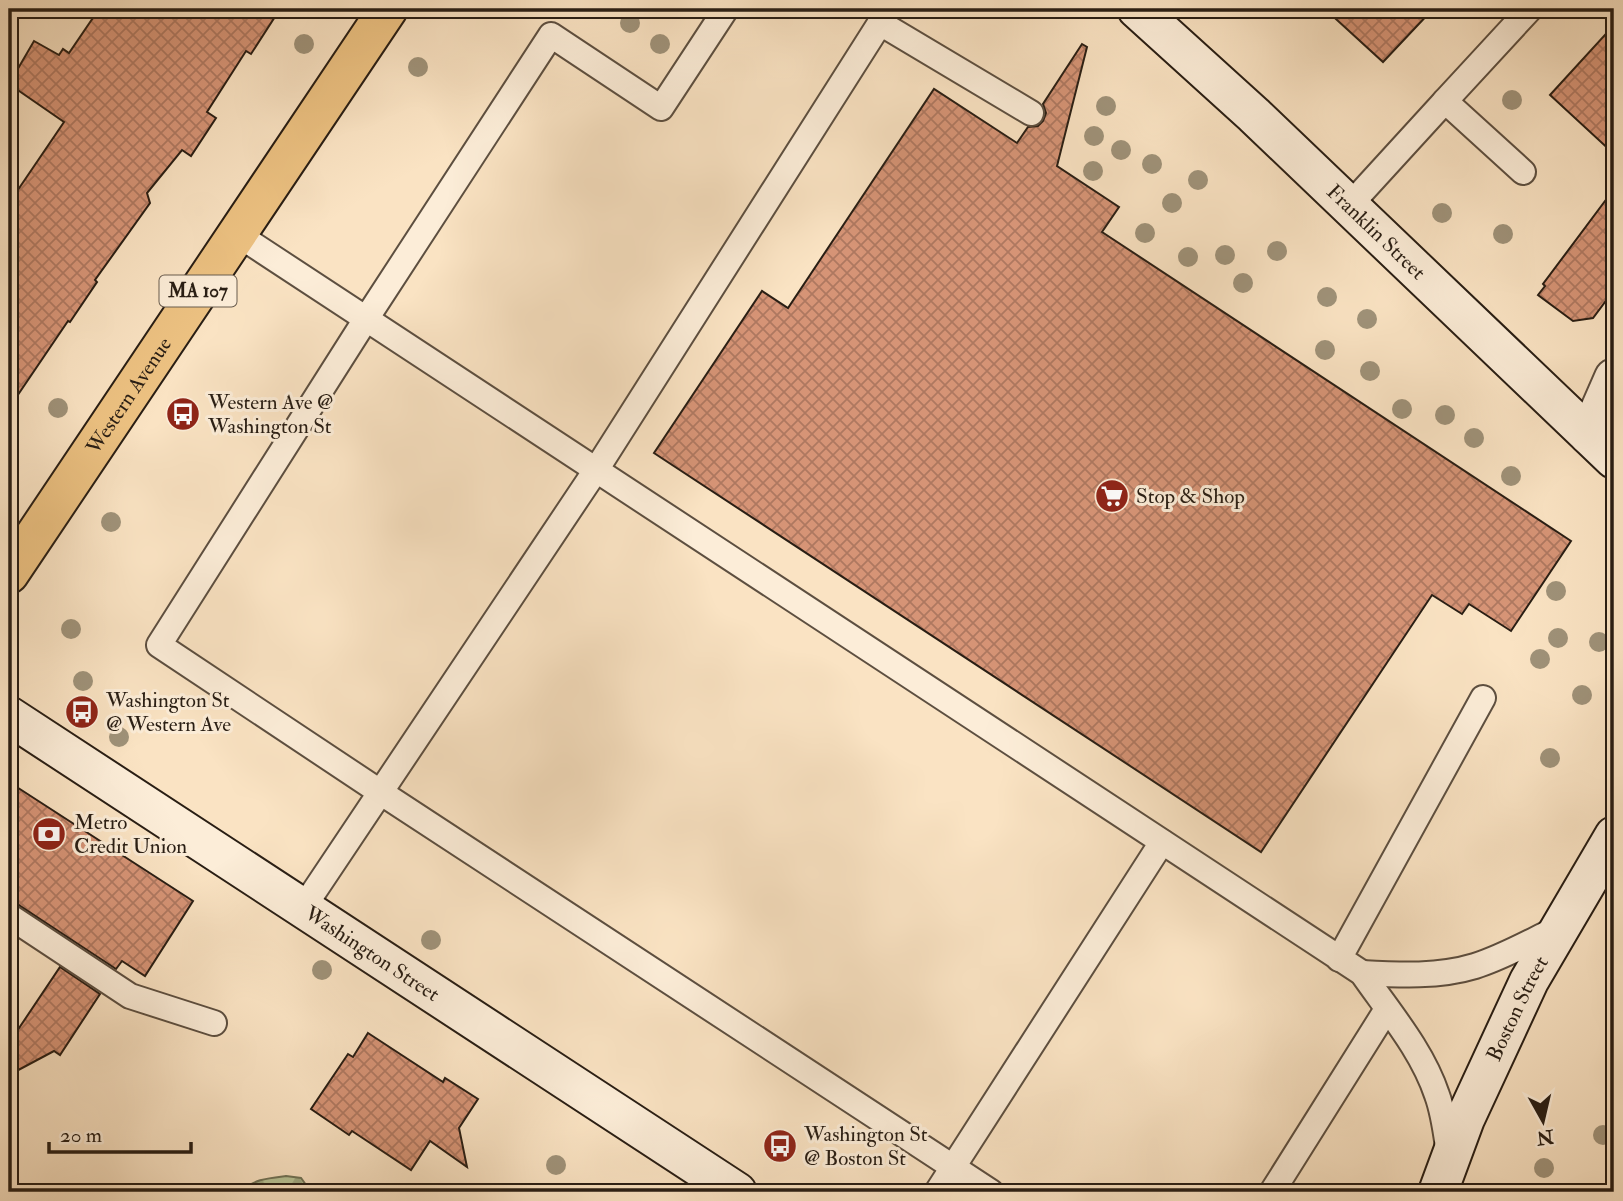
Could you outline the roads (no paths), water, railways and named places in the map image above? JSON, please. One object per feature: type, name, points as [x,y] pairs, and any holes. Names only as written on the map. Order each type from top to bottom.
[{"type":"main road","name":"Western Avenue","points":[[9,574],[388,9]]},
{"type":"main road","name":"Franklin Street","points":[[1137,9],[1254,115],[1602,447]]},
{"type":"main road","points":[[1602,447],[1614,378]]},
{"type":"main road","name":"Washington Street","points":[[9,716],[737,1192]]},
{"type":"main road","name":"Boston Street","points":[[1438,1192],[1495,1049],[1529,981],[1614,836]]},
{"type":"lane","points":[[726,9],[661,108],[551,35],[159,645],[991,1192]]},
{"type":"lane","points":[[1349,206],[1529,10]]},
{"type":"lane","points":[[303,908],[596,470],[885,16],[1031,113]]},
{"type":"lane","points":[[1445,101],[1523,172]]},
{"type":"lane","points":[[237,234],[1362,974],[1429,1075],[1444,1117],[1450,1157]]},
{"type":"lane","points":[[1339,958],[1483,698]]},
{"type":"lane","points":[[937,1192],[1162,842]]},
{"type":"lane","points":[[9,916],[130,996],[214,1023]]},
{"type":"lane","points":[[1362,974],[1431,974],[1465,969],[1500,957],[1561,927]]},
{"type":"lane","points":[[1272,1192],[1387,1009]]},
{"type":"place","name":"Western Ave @ Washington St","points":[[183,414]]},
{"type":"place","name":"Stop & Shop","points":[[1112,496]]},
{"type":"place","name":"Washington St @ Western Ave","points":[[82,712]]},
{"type":"place","name":"Metro Credit Union","points":[[49,834]]},
{"type":"place","name":"Washington St @ Boston St","points":[[780,1146]]}]
